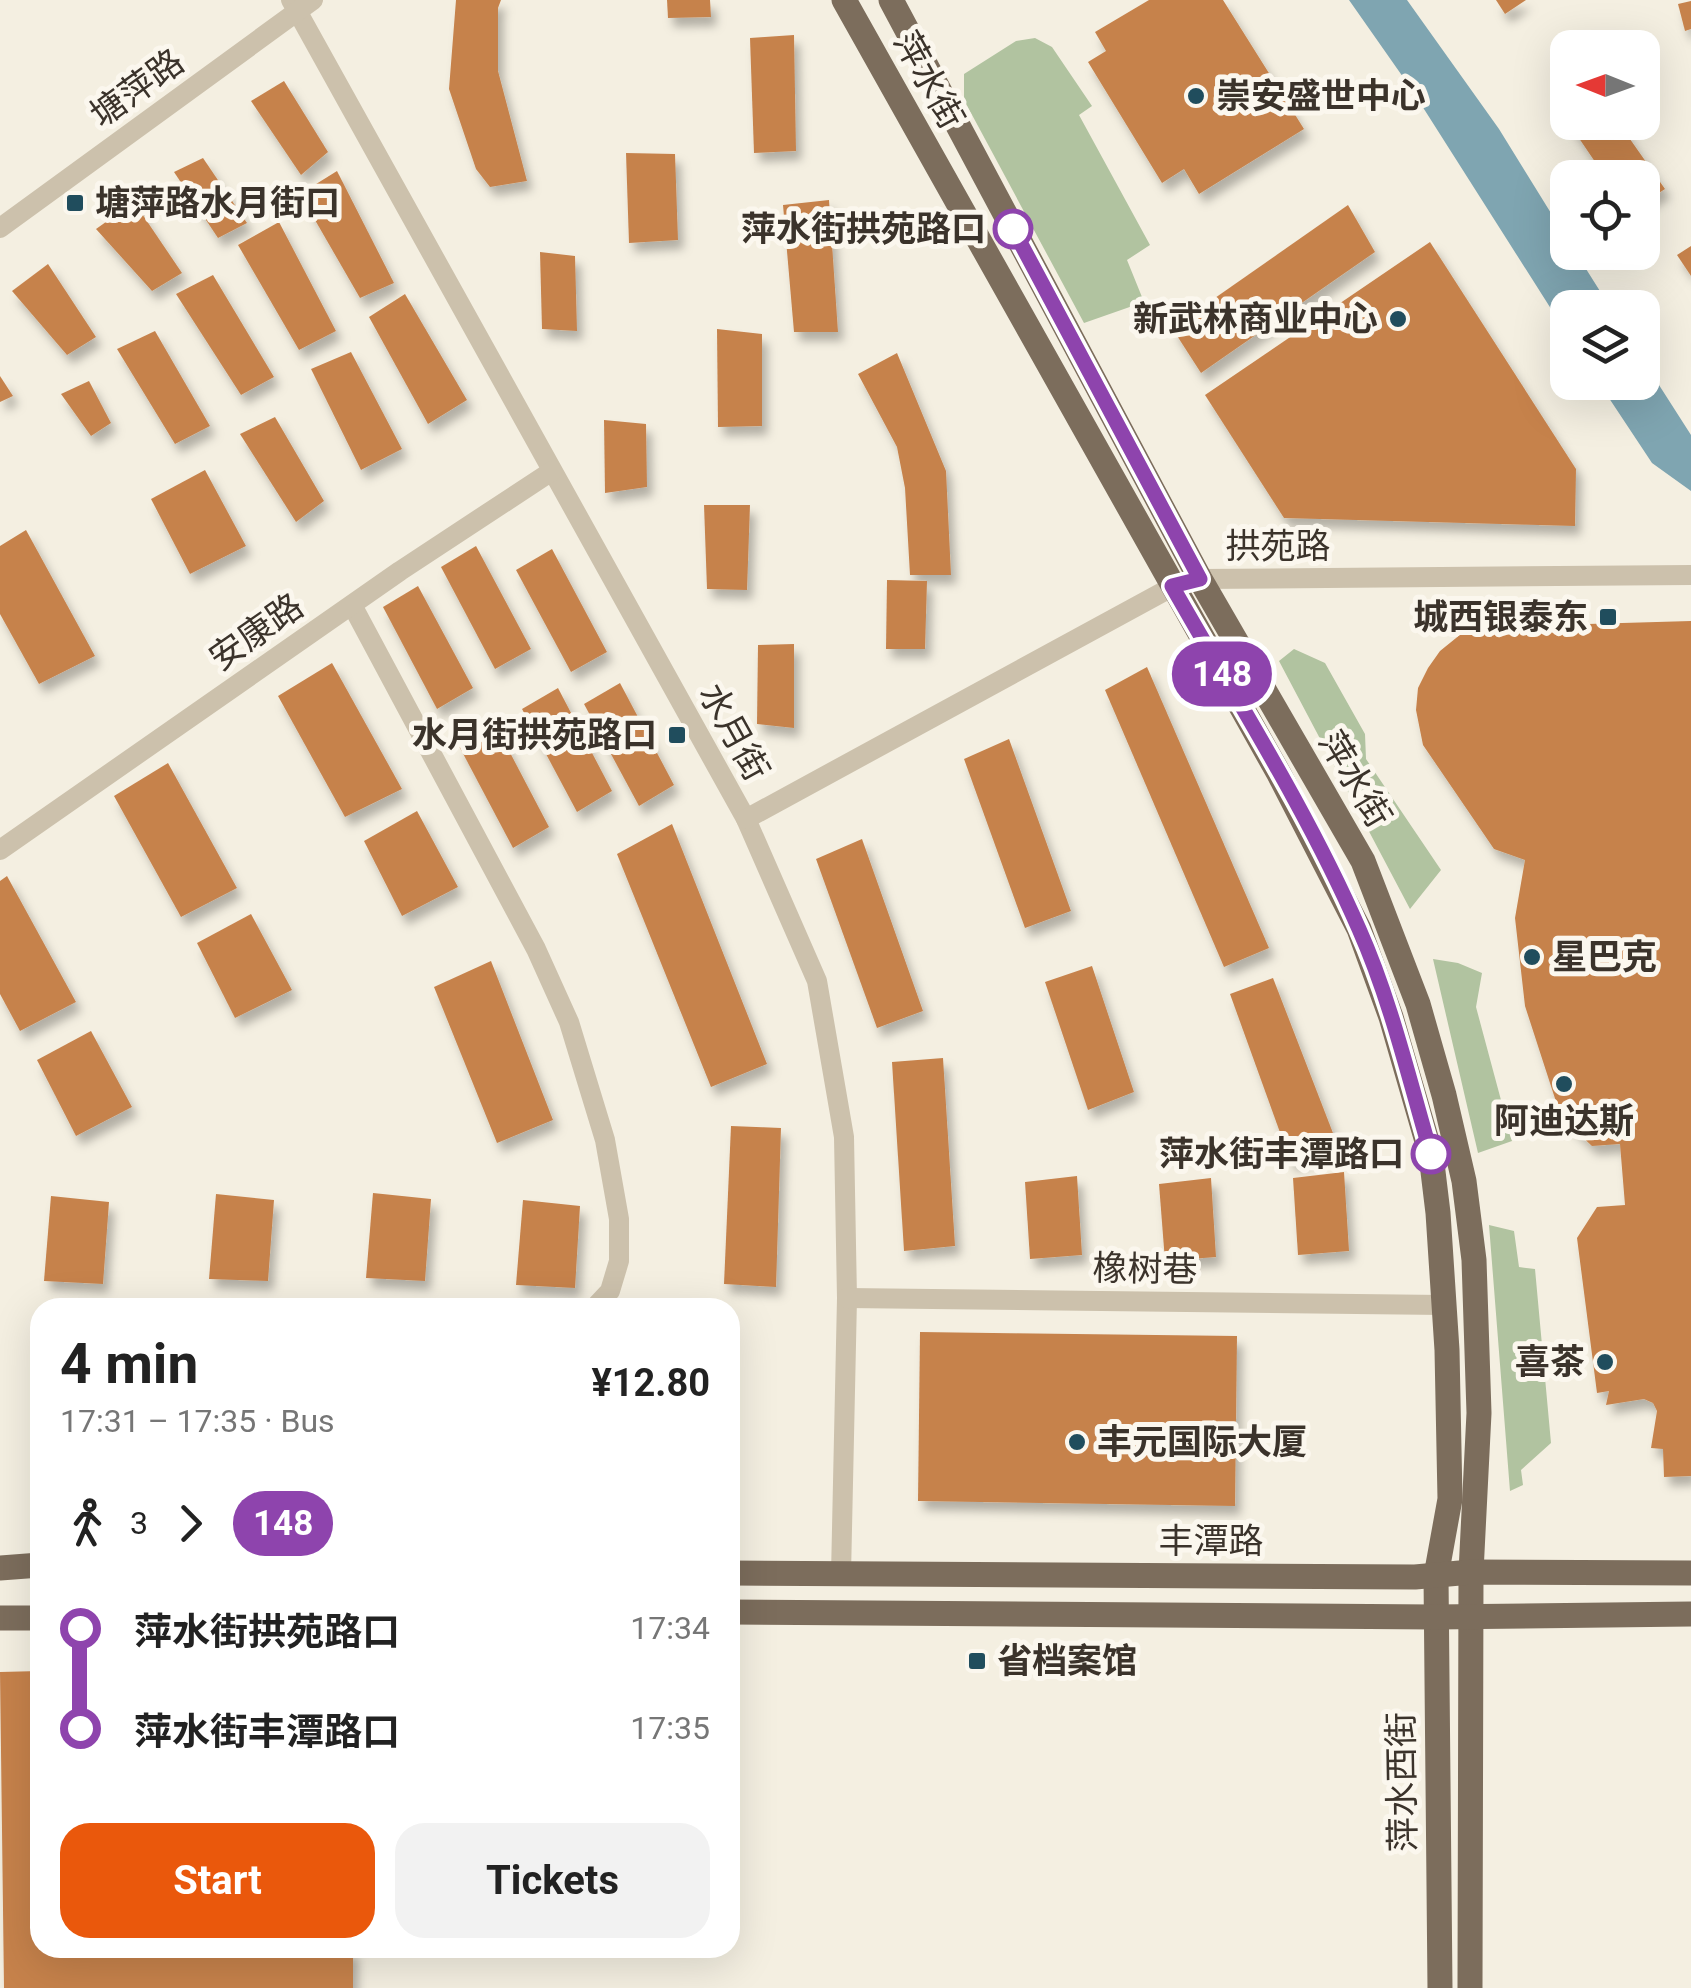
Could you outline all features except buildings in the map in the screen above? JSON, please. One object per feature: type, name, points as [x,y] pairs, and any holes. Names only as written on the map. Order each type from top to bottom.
[{"type":"main road","name":"萍水街","points":[[844,0],[1280,774],[1359,929],[1391,1018],[1431,1154],[1438,1213],[1450,1499],[1436,1576]]},
{"type":"main road","name":"萍水街","points":[[892,0],[1200,579],[1363,861],[1418,1004],[1464,1182],[1474,1260],[1479,1414],[1472,1616]]},
{"type":"main road","points":[[0,1568],[30,1566]]},
{"type":"main road","name":"丰潭路","points":[[740,1573],[1691,1573]]},
{"type":"main road","name":"萍水西街","points":[[1436,1576],[1440,1988]]},
{"type":"main road","points":[[740,1612],[1435,1617],[1691,1614]]},
{"type":"main road","name":"萍水西街","points":[[1470,1988],[1472,1616]]},
{"type":"main road","points":[[0,1618],[30,1618]]},
{"type":"street","name":"塘萍路","points":[[0,228],[300,4]]},
{"type":"street","name":"水月街","points":[[300,4],[746,820],[818,982],[844,1138],[847,1298],[841,1575]]},
{"type":"street","name":"安康路","points":[[0,850],[552,470]]},
{"type":"street","name":"拱苑路","points":[[746,820],[1172,586],[1200,579],[1691,575]]},
{"type":"street","points":[[352,605],[536,949],[569,1022],[605,1140],[620,1219],[619,1261],[610,1291],[603,1298]]},
{"type":"street","name":"橡树巷","points":[[847,1298],[1443,1305]]},
{"type":"green space","points":[[1035,38],[1052,47],[1092,106],[1079,115],[1150,245],[1127,260],[1144,302],[1084,323],[964,100],[964,74],[1016,41]]},
{"type":"green space","points":[[1294,649],[1325,663],[1365,734],[1366,759],[1441,870],[1410,909],[1279,661]]},
{"type":"green space","points":[[1433,959],[1458,963],[1482,973],[1476,1007],[1512,1141],[1478,1153]]},
{"type":"green space","points":[[1489,1225],[1514,1231],[1519,1267],[1535,1269],[1551,1443],[1521,1470],[1523,1485],[1510,1491]]},
{"type":"water","points":[[1349,0],[1407,0],[1499,129],[1550,212],[1550,270],[1587,270],[1599,290],[1550,290],[1550,307],[1410,87]]},
{"type":"water","points":[[1660,387],[1691,435],[1691,491],[1652,463],[1610,400],[1660,400]]},
{"type":"bus line","name":"148","points":[[1013,229],[1200,579],[1172,586],[1280,774],[1359,929],[1391,1018],[1431,1154]]},
{"type":"place","name":"崇安盛世中心","points":[[1196,96]]},
{"type":"place","name":"塘萍路水月街口","points":[[75,203]]},
{"type":"place","name":"萍水街拱苑路口","points":[[1013,229]]},
{"type":"place","name":"新武林商业中心","points":[[1398,319]]},
{"type":"place","name":"城西银泰东","points":[[1608,617]]},
{"type":"place","name":"水月街拱苑路口","points":[[677,735]]},
{"type":"place","name":"星巴克","points":[[1532,957]]},
{"type":"place","name":"阿迪达斯","points":[[1564,1084]]},
{"type":"place","name":"萍水街丰潭路口","points":[[1431,1154]]},
{"type":"place","name":"喜茶","points":[[1605,1362]]},
{"type":"place","name":"丰元国际大厦","points":[[1077,1442]]},
{"type":"place","name":"省档案馆","points":[[977,1661]]}]
